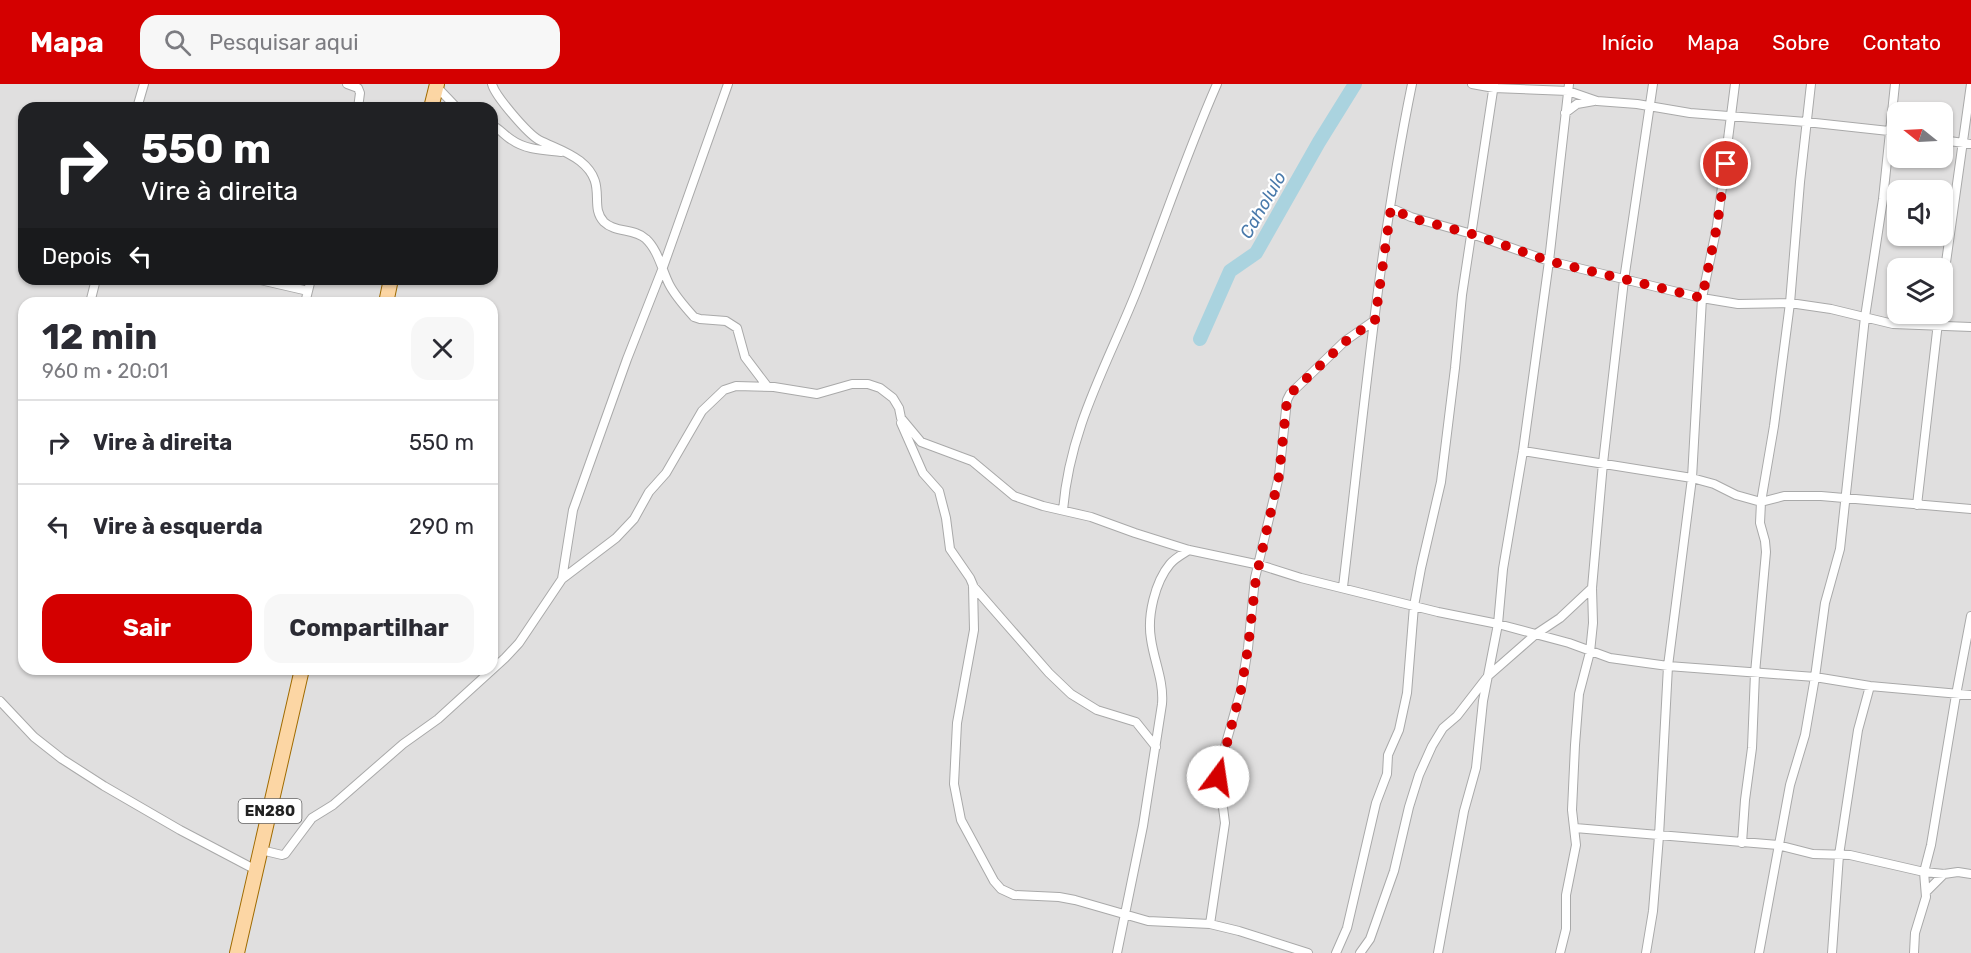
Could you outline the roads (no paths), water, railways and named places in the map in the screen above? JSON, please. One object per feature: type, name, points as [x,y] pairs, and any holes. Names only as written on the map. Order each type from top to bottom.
[{"type":"main road","points":[[433,102],[437,85]]},
{"type":"main road","name":"EN280","points":[[237,953],[301,675]]},
{"type":"street","points":[[139,102],[144,84]]},
{"type":"street","points":[[347,84],[358,88],[358,102]]},
{"type":"street","points":[[492,84],[500,99],[532,135],[580,161],[590,171],[596,180],[597,208],[604,222],[612,227],[641,235],[652,246],[675,295],[694,316],[700,319],[726,321],[736,328],[745,357],[767,386]]},
{"type":"street","points":[[562,579],[573,510],[728,84]]},
{"type":"street","points":[[1063,510],[1066,484],[1080,426],[1098,378],[1128,314],[1187,155],[1217,84]]},
{"type":"street","points":[[1343,588],[1375,320],[1412,84]]},
{"type":"street","points":[[1472,84],[1568,87],[1598,101]]},
{"type":"street","points":[[1560,953],[1566,929],[1565,907],[1576,844],[1572,810],[1575,744],[1579,694],[1590,652],[1593,623],[1592,588],[1603,463],[1624,280],[1653,84]]},
{"type":"street","points":[[1646,953],[1653,911],[1659,837],[1668,666],[1692,478],[1702,298],[1717,226],[1735,84]]},
{"type":"street","points":[[1742,843],[1744,800],[1752,748],[1755,672],[1766,552],[1760,523],[1761,502],[1774,426],[1790,303],[1811,84]]},
{"type":"street","points":[[1894,102],[1895,84]]},
{"type":"street","points":[[1948,258],[1967,144],[1971,84]]},
{"type":"street","points":[[437,85],[452,102]]},
{"type":"street","points":[[1336,953],[1347,928],[1376,803],[1387,774],[1388,755],[1396,739],[1407,693],[1414,606],[1441,482],[1461,295],[1494,86]]},
{"type":"street","points":[[1438,953],[1464,811],[1476,768],[1483,701],[1498,624],[1503,569],[1523,451],[1549,261],[1568,87]]},
{"type":"street","points":[[1565,113],[1577,104],[1598,101],[1650,105],[1690,113],[1887,130]]},
{"type":"street","points":[[498,128],[522,145],[567,153]]},
{"type":"street","points":[[1759,953],[1790,785],[1805,735],[1825,603],[1840,549],[1864,317],[1888,168]]},
{"type":"street","points":[[1391,208],[1411,218],[1472,234],[1549,261],[1702,298],[1738,304],[1790,303],[1831,309],[1893,324],[1971,327]]},
{"type":"street","points":[[282,285],[308,291]]},
{"type":"street","points":[[306,297],[310,285]]},
{"type":"street","points":[[1210,924],[1225,824],[1218,777],[1241,690],[1256,578],[1279,476],[1287,400],[1290,394],[1346,341],[1375,320]]},
{"type":"street","points":[[1917,505],[1938,326]]},
{"type":"street","points":[[498,665],[519,643],[562,579],[616,538],[634,519],[649,492],[666,473],[702,411],[724,390],[736,386],[767,386],[817,394],[852,384],[868,384],[880,388],[893,398],[899,408],[901,425],[922,473],[939,491],[945,509],[950,549],[970,578],[972,585],[974,630],[954,750],[954,784],[961,820],[994,881],[1007,893],[1075,900],[1125,915],[1164,923],[1210,924],[1239,930],[1289,950],[1308,953]]},
{"type":"street","points":[[901,418],[921,442],[972,460],[1014,496],[1091,517],[1189,550],[1260,565],[1414,606],[1498,624],[1610,658],[1668,666],[1815,677],[1870,686],[1971,695]]},
{"type":"street","points":[[1523,451],[1692,478],[1761,502],[1784,496],[1844,497],[1971,509]]},
{"type":"street","points":[[1117,953],[1143,826],[1163,692],[1150,638],[1152,605],[1172,561],[1189,550]]},
{"type":"street","points":[[972,585],[1049,673],[1071,694],[1097,710],[1136,722],[1156,747]]},
{"type":"street","points":[[1360,953],[1370,939],[1383,906],[1419,775],[1443,728],[1457,716],[1488,676],[1536,634],[1560,618],[1592,588]]},
{"type":"street","points":[[1914,953],[1915,933],[1926,892],[1924,872],[1931,845],[1971,616]]},
{"type":"street","points":[[261,850],[285,854],[312,818],[333,805],[488,675]]},
{"type":"street","points":[[1832,953],[1839,855],[1858,730],[1870,686]]},
{"type":"street","points":[[0,701],[34,737],[62,759],[180,830],[256,870]]},
{"type":"street","points":[[1575,828],[1778,846],[1813,854],[1850,855],[1924,872],[1971,874]]},
{"type":"street","points":[[1926,892],[1944,874]]},
{"type":"waterway","name":"Caholulo","points":[[1200,339],[1230,271],[1256,253],[1355,84]]}]
